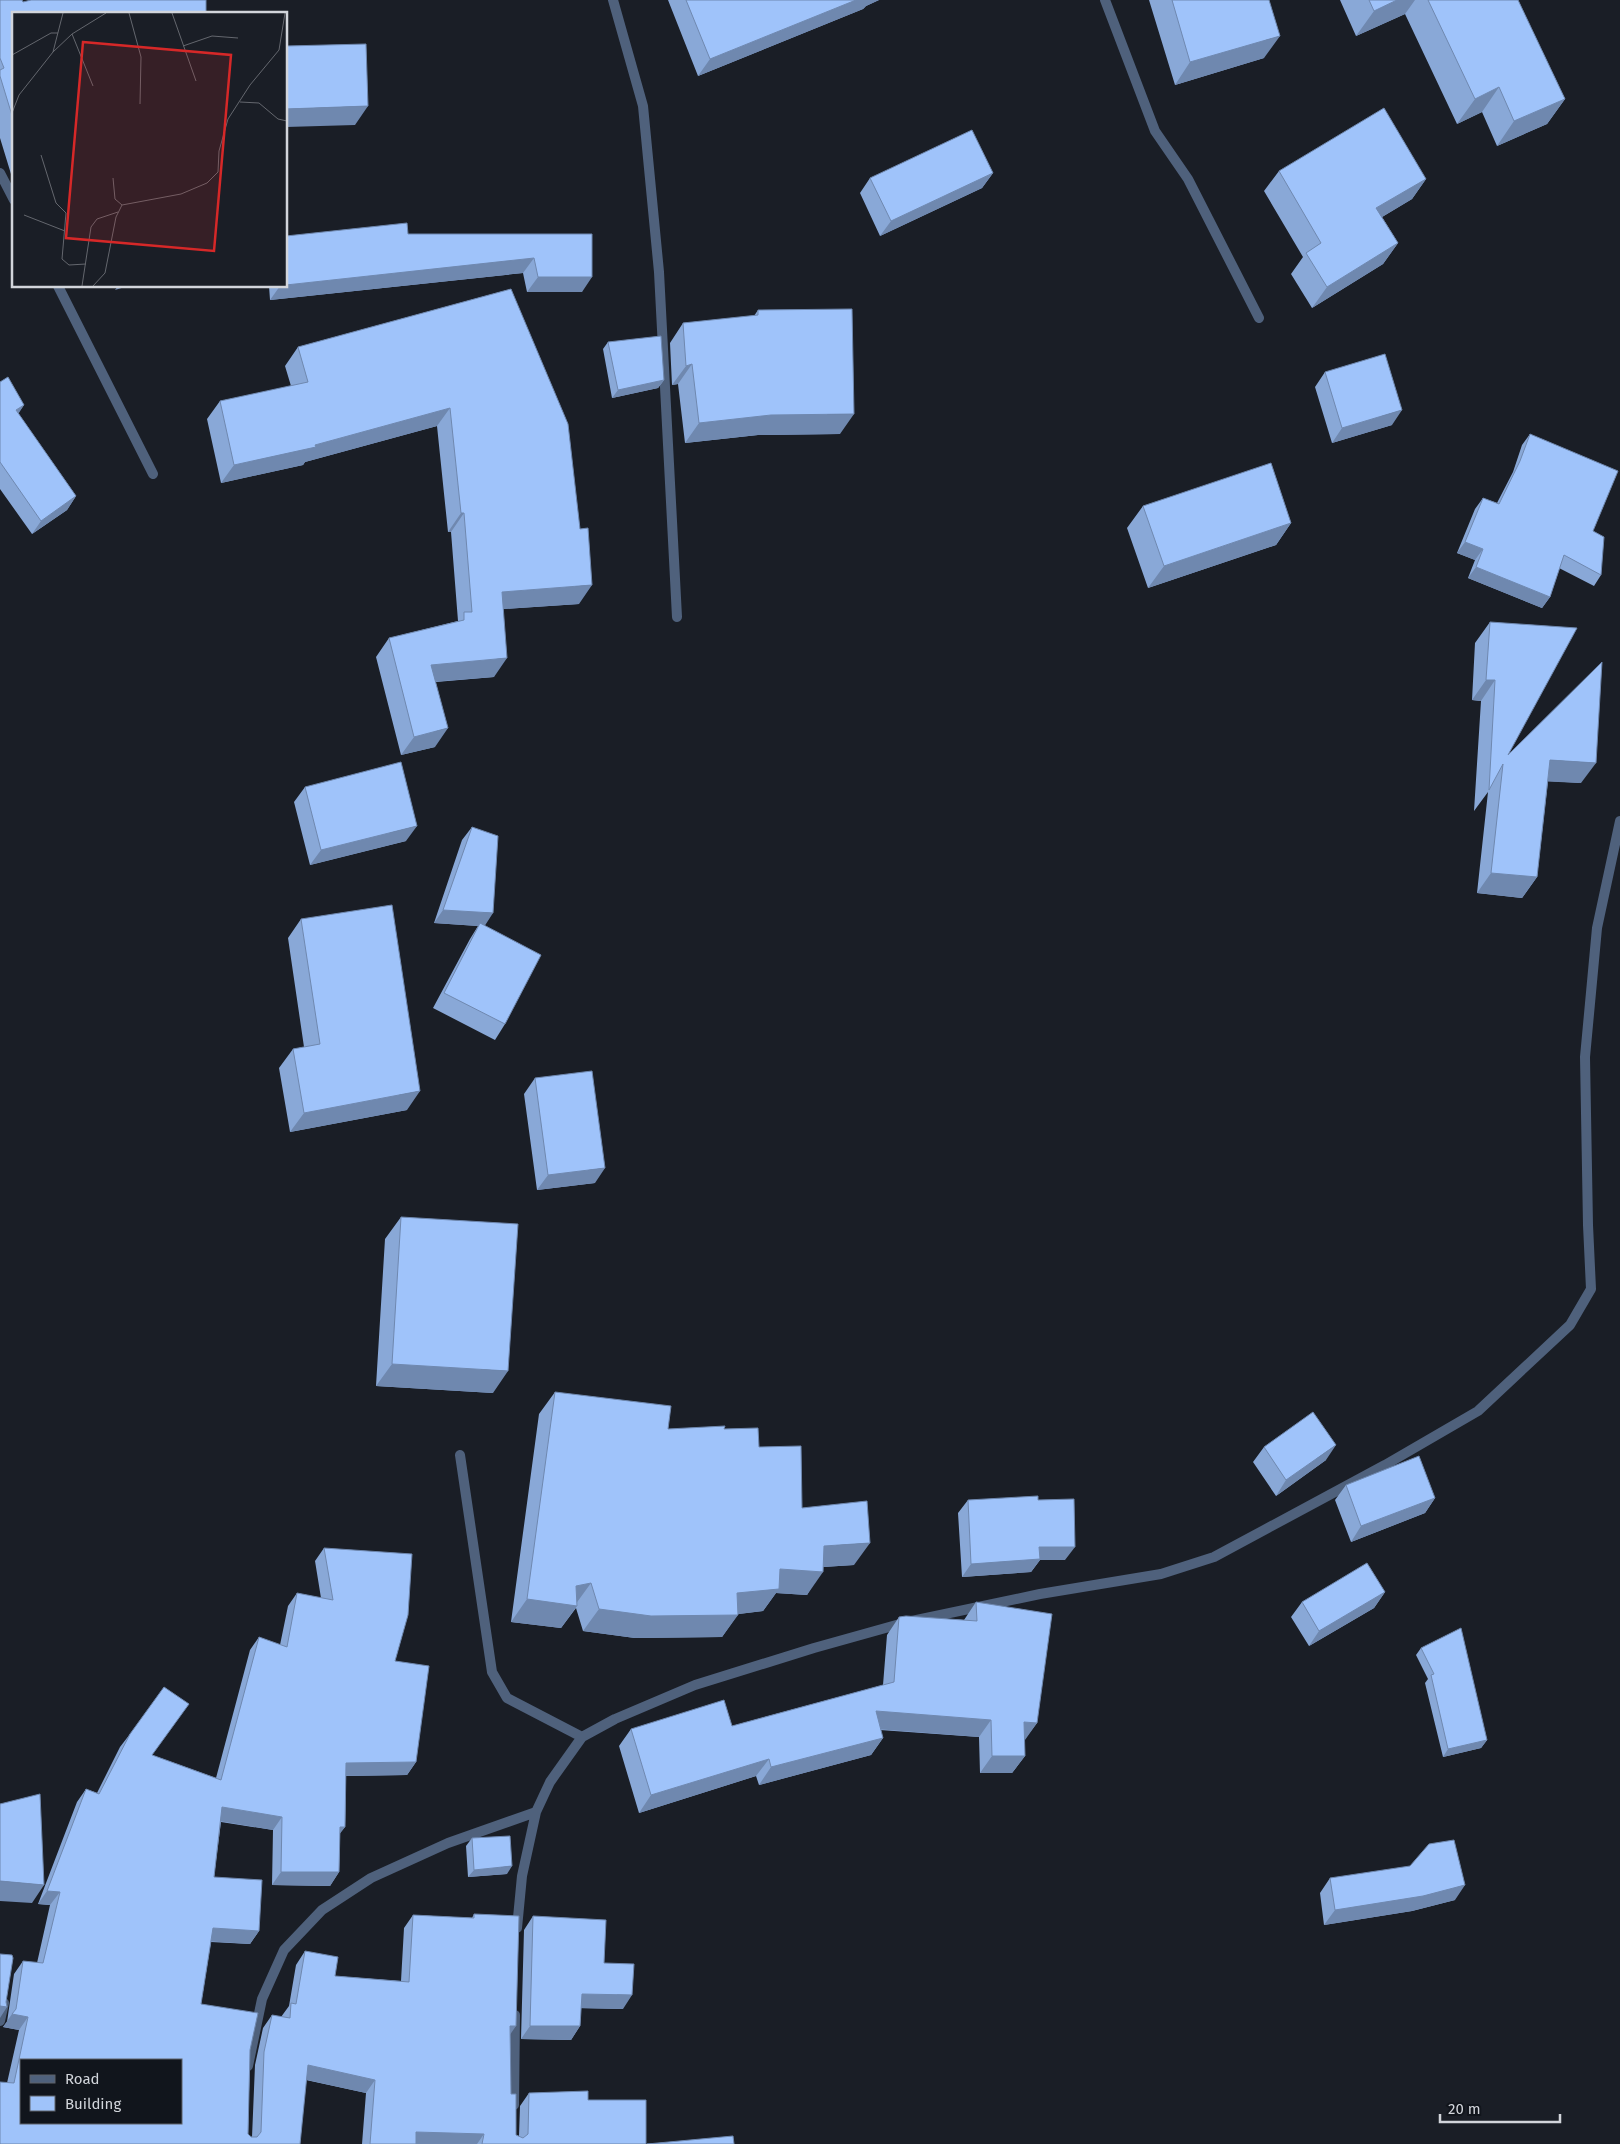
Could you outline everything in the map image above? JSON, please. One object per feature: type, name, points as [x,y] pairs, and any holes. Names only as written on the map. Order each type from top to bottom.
[{"type":"street","points":[[613,0],[644,116],[659,272],[677,617]]},
{"type":"street","points":[[1105,0],[1155,131],[1188,179],[1259,318]]},
{"type":"street","points":[[0,173],[12,196]]},
{"type":"street","points":[[59,288],[153,474]]},
{"type":"street","points":[[516,1938],[522,1876],[536,1812],[550,1782],[582,1737],[616,1719],[695,1685],[814,1648],[907,1622],[1040,1594],[1161,1574],[1214,1557],[1385,1466],[1478,1411],[1570,1325],[1591,1290],[1585,1057],[1597,928],[1620,821]]},
{"type":"street","points":[[460,1455],[492,1672],[507,1698],[582,1737]]},
{"type":"street","points":[[248,2073],[262,2000],[284,1950],[322,1910],[371,1878],[448,1843],[536,1812]]},
{"type":"street","points":[[0,2022],[4,1996]]},
{"type":"street","points":[[514,2114],[515,2006]]},
{"type":"building","points":[[0,0],[22,0],[23,2],[31,0],[206,0],[206,12],[12,12],[12,115],[0,76],[0,70],[4,68],[0,58]]},
{"type":"building","points":[[686,0],[856,0],[710,59]]},
{"type":"building","points":[[1172,0],[1269,0],[1280,36],[1190,62]]},
{"type":"building","points":[[1369,0],[1397,0],[1374,11]]},
{"type":"building","points":[[1428,0],[1518,0],[1565,99],[1514,121],[1499,87],[1475,99]]},
{"type":"building","points":[[366,44],[368,106],[288,109],[288,46]]},
{"type":"building","points":[[1384,108],[1426,179],[1376,208],[1398,243],[1327,287],[1306,253],[1321,243],[1279,171]]},
{"type":"building","points":[[972,130],[993,173],[891,221],[870,178]]},
{"type":"building","points":[[407,223],[408,234],[592,234],[592,277],[538,277],[534,258],[288,285],[288,236]]},
{"type":"building","points":[[511,289],[568,424],[580,529],[588,528],[592,585],[502,592],[507,658],[431,665],[448,728],[414,737],[389,638],[464,620],[464,612],[472,612],[464,513],[461,513],[450,408],[315,445],[316,447],[234,465],[220,401],[308,382],[298,347]]},
{"type":"building","points":[[852,309],[854,414],[771,415],[699,423],[692,364],[686,366],[683,323],[758,315],[758,310]]},
{"type":"building","points":[[661,336],[664,380],[618,390],[608,342]]},
{"type":"building","points":[[1385,354],[1402,410],[1342,428],[1325,372]]},
{"type":"building","points":[[8,377],[24,405],[16,410],[76,496],[41,521],[0,462],[0,382]]},
{"type":"building","points":[[1530,434],[1618,471],[1593,531],[1604,537],[1601,575],[1564,555],[1550,597],[1476,567],[1483,549],[1465,542],[1483,498],[1499,504],[1520,461]]},
{"type":"building","points":[[1271,463],[1291,523],[1164,566],[1143,506]]},
{"type":"building","points":[[1490,622],[1577,628],[1508,755],[1602,662],[1596,763],[1550,760],[1537,877],[1491,873],[1503,764],[1489,790],[1495,680],[1486,680]]},
{"type":"building","points":[[401,762],[417,826],[321,850],[305,787]]},
{"type":"building","points":[[472,827],[498,836],[493,913],[443,910]]},
{"type":"building","points":[[392,905],[420,1091],[304,1113],[293,1049],[320,1044],[301,919]]},
{"type":"building","points":[[480,923],[541,955],[505,1024],[444,993]]},
{"type":"building","points":[[592,1071],[605,1168],[548,1175],[535,1078]]},
{"type":"building","points":[[401,1217],[518,1224],[508,1371],[392,1364]]},
{"type":"building","points":[[555,1392],[671,1406],[668,1429],[725,1426],[724,1429],[758,1428],[759,1447],[801,1446],[802,1508],[867,1501],[870,1543],[824,1546],[823,1572],[780,1569],[779,1589],[737,1593],[738,1615],[651,1616],[599,1609],[591,1583],[576,1586],[577,1606],[527,1599]]},
{"type":"building","points":[[1313,1412],[1336,1445],[1286,1480],[1264,1447]]},
{"type":"building","points":[[1419,1456],[1435,1498],[1361,1526],[1346,1485]]},
{"type":"building","points":[[1038,1496],[1038,1500],[1074,1499],[1075,1547],[1039,1547],[1040,1559],[971,1564],[968,1500]]},
{"type":"building","points":[[324,1548],[412,1554],[408,1615],[395,1661],[429,1666],[416,1762],[346,1763],[345,1827],[340,1827],[339,1872],[281,1872],[282,1817],[222,1807],[214,1877],[262,1880],[259,1931],[213,1928],[201,2004],[258,2013],[250,2050],[248,2134],[251,2137],[257,2137],[261,2132],[264,2052],[272,2015],[290,2018],[291,2003],[296,2004],[305,1951],[338,1957],[335,1976],[409,1982],[413,1915],[474,1918],[474,1914],[519,1916],[516,2026],[510,2026],[511,2094],[516,2094],[516,2135],[523,2138],[528,2134],[529,2093],[588,2091],[588,2100],[646,2100],[646,2144],[482,2144],[484,2134],[416,2132],[416,2144],[370,2144],[375,2080],[308,2065],[300,2144],[0,2144],[0,2082],[14,2083],[28,2017],[12,2014],[16,2009],[23,1961],[43,1963],[60,1892],[47,1891],[86,1789],[99,1794],[130,1734],[164,1687],[189,1704],[152,1755],[221,1780],[259,1637],[287,1647],[297,1593],[333,1600]]},
{"type":"building","points":[[1367,1563],[1385,1592],[1319,1631],[1302,1602]]},
{"type":"building","points":[[976,1602],[1052,1614],[1037,1723],[1024,1722],[1025,1756],[992,1756],[991,1720],[876,1711],[883,1738],[771,1767],[769,1759],[651,1795],[631,1729],[724,1700],[732,1726],[894,1682],[899,1617],[977,1621]]},
{"type":"building","points":[[1461,1628],[1487,1740],[1448,1749],[1431,1675],[1434,1674],[1421,1648]]},
{"type":"building","points":[[40,1794],[44,1885],[0,1881],[0,1804]]},
{"type":"building","points":[[510,1836],[512,1866],[474,1870],[472,1838]]},
{"type":"building","points":[[1454,1840],[1465,1885],[1423,1896],[1335,1910],[1330,1878],[1410,1866],[1429,1844]]},
{"type":"building","points":[[533,1916],[606,1920],[604,1963],[634,1964],[632,1995],[582,1994],[580,2026],[530,2026]]},
{"type":"building","points":[[0,1954],[12,1955],[13,1958],[6,2002],[7,2007],[0,2006]]},
{"type":"building","points":[[733,2136],[734,2144],[647,2144]]}]
